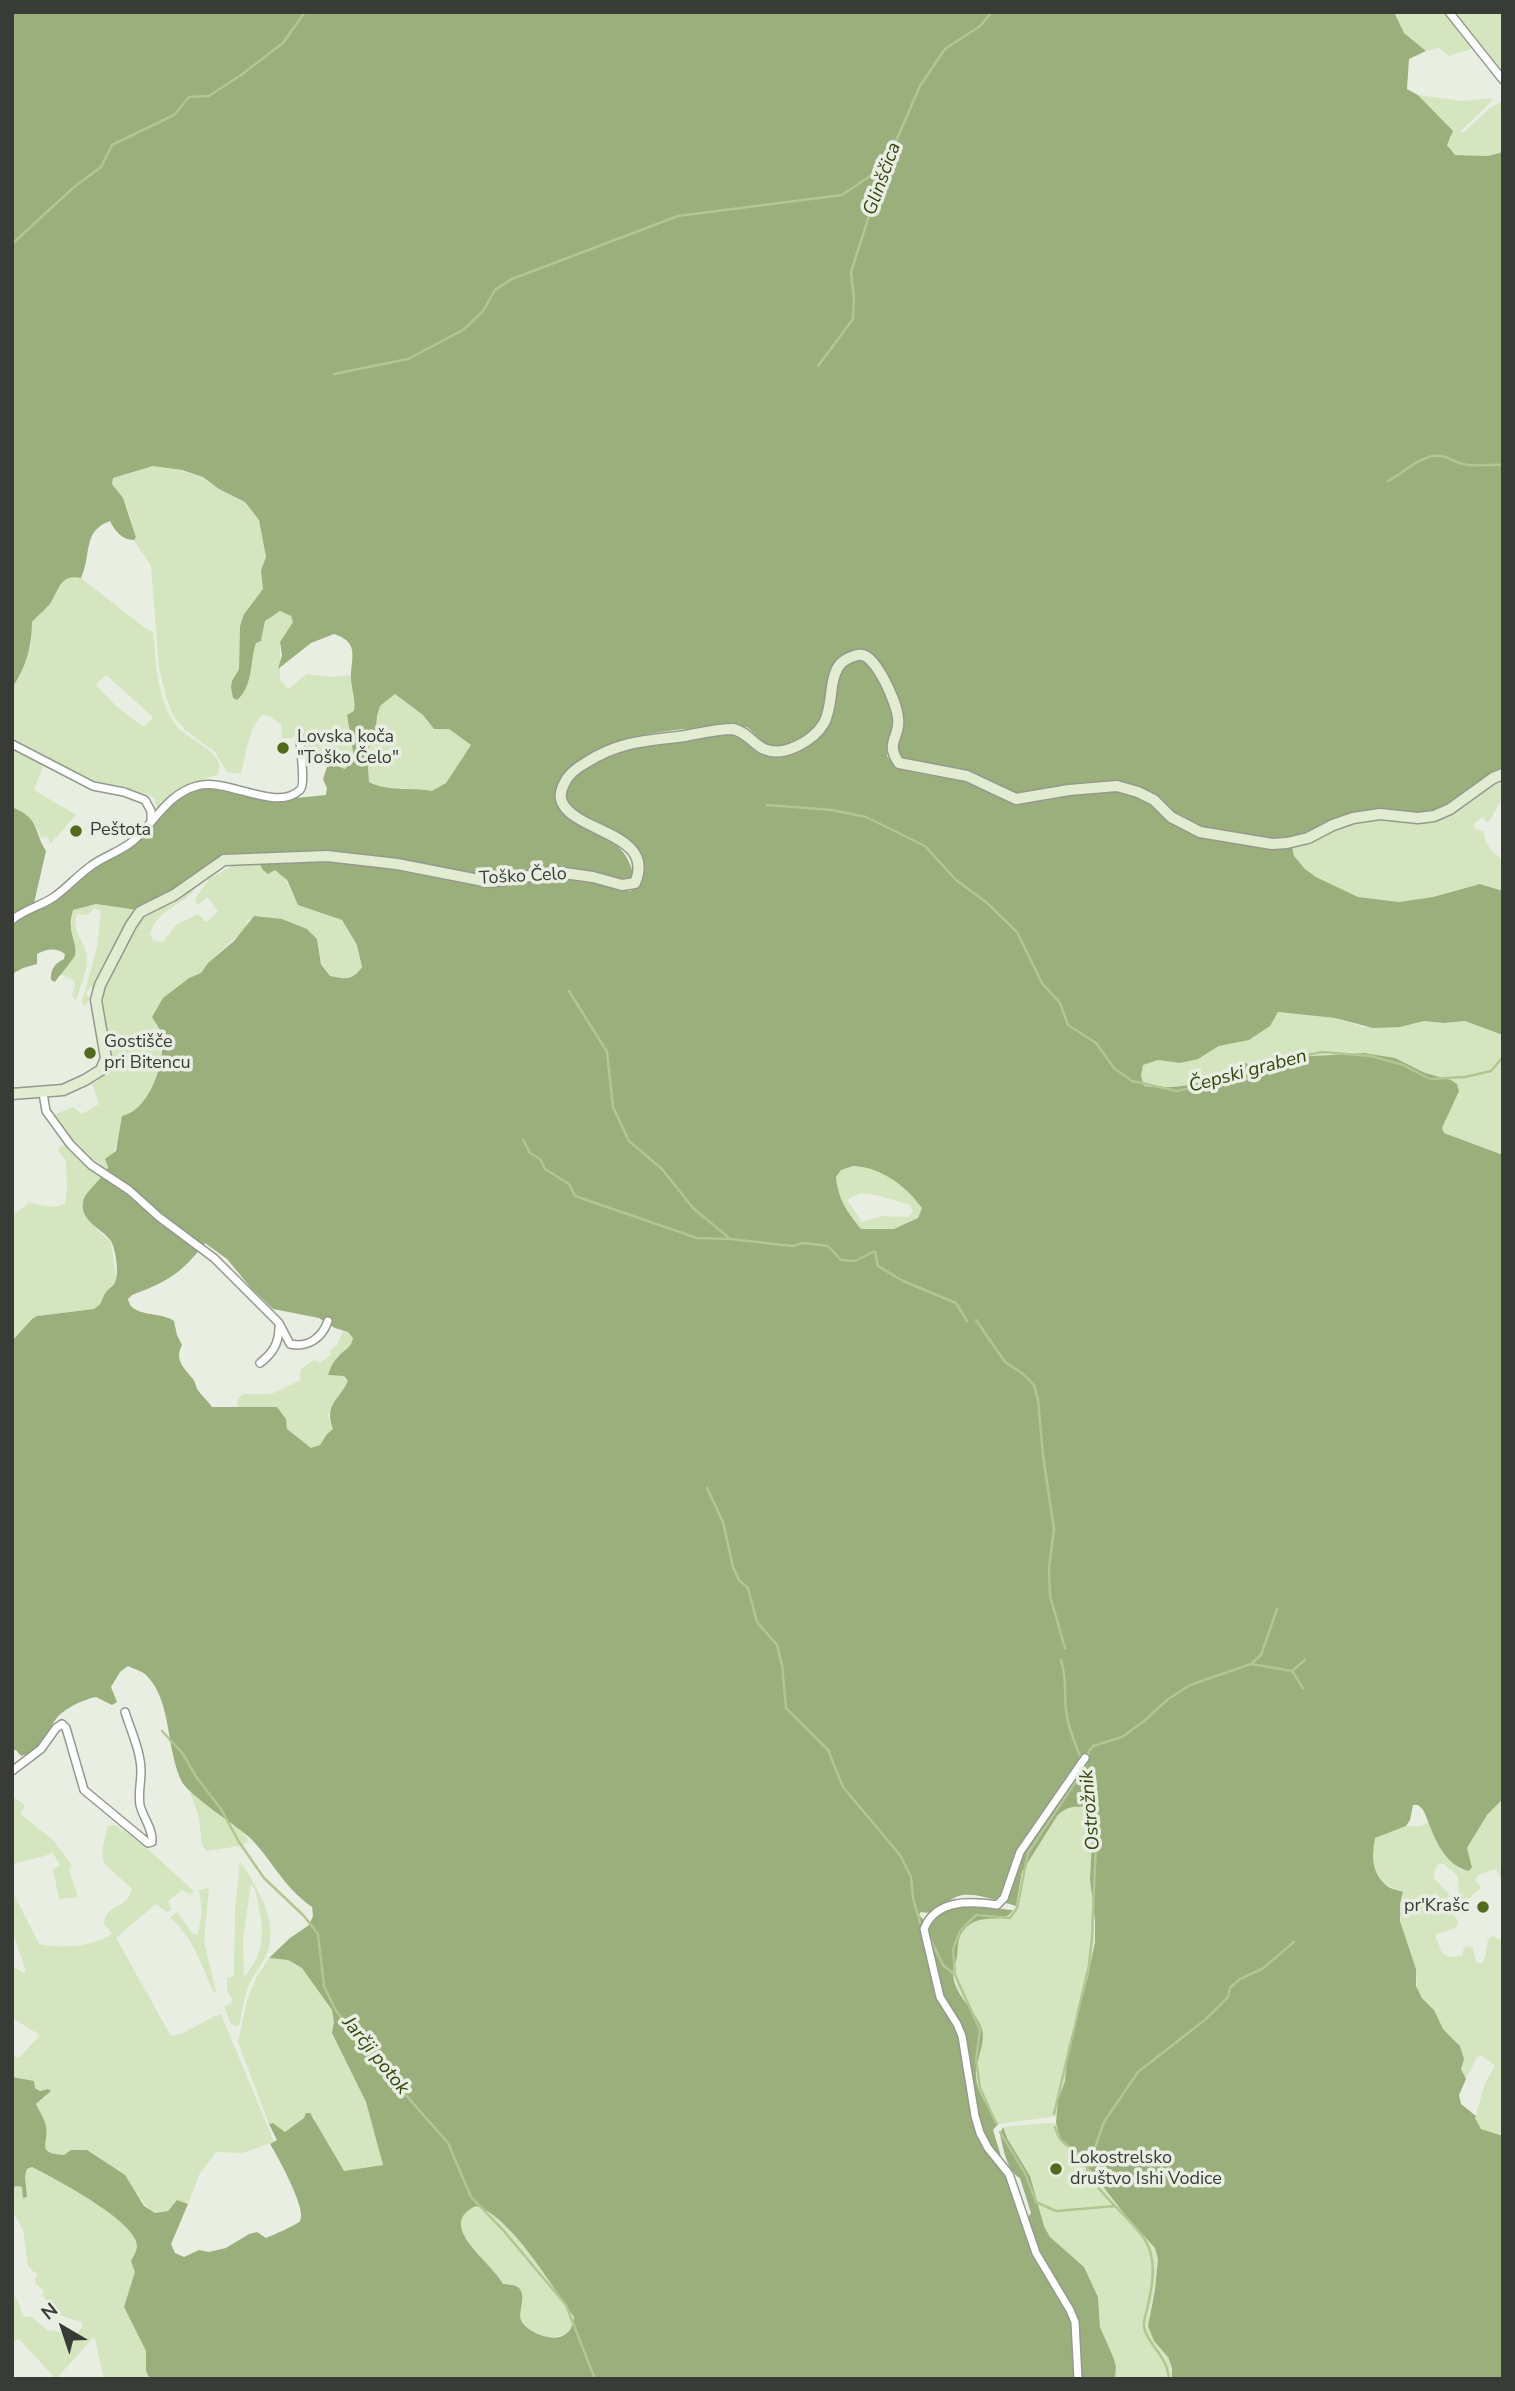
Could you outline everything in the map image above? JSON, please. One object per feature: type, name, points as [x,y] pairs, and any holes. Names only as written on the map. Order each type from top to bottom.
[{"type":"street","points":[[1449,12],[1503,80]]},
{"type":"street","name":"Toško Čelo","points":[[12,1094],[43,1093],[75,1086],[105,1065],[96,1000],[100,985],[131,925],[140,912],[181,890],[215,865],[234,858],[327,856],[397,864],[489,882],[557,872],[622,885],[635,883],[638,867],[634,854],[616,836],[580,820],[563,806],[560,798],[567,778],[598,754],[624,744],[648,739],[733,729],[742,731],[770,751],[799,746],[823,723],[835,672],[842,661],[855,655],[863,654],[873,661],[896,707],[899,721],[892,754],[899,763],[967,776],[1016,799],[1117,786],[1154,800],[1171,817],[1200,832],[1279,844],[1308,838],[1353,818],[1380,814],[1418,818],[1434,816],[1450,809],[1493,778],[1503,774]]},
{"type":"street","points":[[12,920],[55,896],[93,864],[130,844],[176,795],[199,785],[221,785],[266,797],[288,796],[299,792],[304,787],[300,738]]},
{"type":"street","points":[[12,744],[93,786],[124,792],[145,800],[151,811],[151,821]]},
{"type":"street","points":[[12,1089],[27,1092]]},
{"type":"street","points":[[43,1093],[46,1111],[70,1144],[91,1164],[130,1190],[159,1217],[214,1258],[279,1323],[287,1342],[299,1345],[317,1339],[328,1321]]},
{"type":"street","points":[[260,1363],[273,1352],[279,1323]]},
{"type":"street","points":[[12,1771],[41,1749],[62,1724],[66,1728],[84,1790],[148,1843],[152,1842],[139,1797],[139,1758],[125,1712]]},
{"type":"street","points":[[1079,2379],[1075,2322],[1036,2253],[1009,2174],[988,2148],[980,2133],[962,2036],[940,1997],[924,1929],[932,1915],[956,1903],[967,1901],[997,1905],[1004,1898],[1020,1852],[1085,1758]]},
{"type":"green space","points":[[12,12],[1394,12],[1404,33],[1426,51],[1409,59],[1407,89],[1418,95],[1453,131],[1447,145],[1455,155],[1488,156],[1503,152],[1503,770],[1449,806],[1417,814],[1392,812],[1284,840],[1199,828],[1175,814],[1157,796],[1140,787],[1109,782],[1015,794],[899,758],[896,751],[904,721],[901,710],[879,661],[865,650],[855,649],[844,654],[835,664],[819,725],[798,743],[779,748],[768,746],[747,727],[712,727],[651,734],[614,743],[599,750],[558,786],[557,804],[567,816],[620,848],[634,876],[628,881],[598,872],[559,866],[485,878],[327,853],[224,855],[192,879],[137,910],[96,904],[73,910],[71,925],[75,955],[55,982],[51,980],[52,970],[64,959],[65,954],[55,950],[37,954],[37,964],[12,974],[12,923],[96,865],[116,855],[172,800],[199,788],[217,788],[267,801],[326,795],[327,788],[323,779],[327,767],[334,765],[345,769],[354,757],[347,715],[354,711],[352,651],[348,642],[334,634],[311,643],[278,669],[282,655],[280,642],[293,622],[291,616],[280,611],[265,621],[261,641],[256,643],[254,650],[246,688],[237,700],[233,698],[232,681],[239,669],[240,626],[244,614],[263,589],[261,570],[266,557],[259,520],[245,502],[219,489],[203,477],[182,470],[153,466],[113,478],[112,484],[123,498],[136,537],[130,540],[122,537],[110,521],[95,531],[91,537],[81,578],[68,578],[64,581],[49,605],[32,622],[27,656],[12,688]],"holes":[[[395,694],[423,715],[434,729],[449,729],[471,745],[446,783],[432,791],[384,787],[369,782],[367,754],[380,706]]]},
{"type":"green space","points":[[1394,12],[1446,12],[1474,48],[1449,56],[1439,48],[1426,51],[1404,33]]},
{"type":"green space","points":[[1452,12],[1503,12],[1503,76]]},
{"type":"green space","points":[[1418,95],[1463,101],[1493,100],[1460,132],[1464,132],[1489,109],[1503,101],[1503,152],[1488,156],[1455,155],[1447,144],[1452,137],[1440,117]]},
{"type":"green space","points":[[153,466],[168,467],[203,477],[219,489],[245,502],[259,520],[266,557],[261,570],[263,589],[244,614],[240,626],[239,669],[232,681],[237,700],[246,688],[256,643],[261,641],[265,621],[280,611],[291,616],[293,622],[280,642],[280,680],[288,689],[307,674],[331,677],[351,675],[355,702],[352,743],[354,758],[345,769],[308,756],[306,738],[297,734],[292,738],[282,738],[281,724],[262,715],[251,735],[241,774],[227,772],[215,752],[185,730],[174,717],[159,668],[151,566],[134,540],[136,536],[128,510],[112,483],[113,478]]},
{"type":"green space","points":[[67,578],[81,578],[153,632],[159,682],[171,717],[183,733],[206,748],[218,760],[218,774],[178,793],[157,812],[155,799],[150,795],[89,782],[12,740],[12,688],[20,676],[31,644],[32,622]],"holes":[[[106,675],[153,717],[146,726],[142,726],[116,706],[96,685]]]},
{"type":"green space","points":[[863,658],[879,678],[894,720],[887,756],[905,770],[965,780],[1005,799],[1025,803],[1104,790],[1130,793],[1146,800],[1179,827],[1197,836],[1223,841],[1292,846],[1294,856],[1305,869],[1358,897],[1399,902],[1433,897],[1480,884],[1503,891],[1503,1035],[1465,1021],[1424,1021],[1400,1027],[1373,1028],[1335,1018],[1278,1012],[1270,1026],[1249,1040],[1219,1046],[1198,1059],[1180,1063],[1158,1060],[1143,1065],[1141,1076],[1144,1086],[1169,1087],[1217,1078],[1241,1070],[1245,1063],[1263,1069],[1296,1057],[1364,1053],[1395,1058],[1425,1073],[1457,1084],[1459,1091],[1442,1128],[1444,1133],[1503,1155],[1503,1799],[1487,1815],[1467,1848],[1472,1867],[1469,1871],[1455,1865],[1444,1853],[1435,1839],[1424,1811],[1418,1805],[1413,1805],[1406,1826],[1375,1838],[1373,1858],[1375,1870],[1382,1881],[1403,1892],[1400,1921],[1416,1969],[1416,1986],[1422,1998],[1434,2010],[1443,2029],[1460,2046],[1464,2059],[1461,2069],[1466,2079],[1459,2095],[1461,2104],[1476,2116],[1481,2129],[1503,2136],[1503,2379],[1172,2379],[1168,2357],[1154,2341],[1148,2326],[1158,2259],[1155,2248],[1076,2152],[1060,2138],[1056,2123],[1058,2100],[1065,2081],[1068,2048],[1095,1942],[1090,1879],[1093,1826],[1084,1807],[1076,1807],[1066,1809],[1057,1816],[1022,1872],[1016,1906],[986,1897],[962,1895],[936,1910],[921,1912],[919,1915],[924,1920],[923,1939],[927,1938],[930,1923],[948,1908],[974,1906],[1013,1910],[1004,1917],[977,1921],[963,1931],[953,1970],[954,1980],[982,2029],[983,2041],[976,2070],[977,2083],[998,2124],[993,2130],[1025,2235],[1035,2260],[1073,2322],[1077,2379],[150,2379],[146,2371],[146,2351],[124,2307],[135,2272],[131,2261],[137,2248],[134,2236],[92,2201],[32,2167],[27,2169],[25,2176],[27,2197],[23,2198],[22,2187],[16,2186],[12,2189],[12,2077],[34,2081],[35,2088],[40,2091],[51,2091],[36,2104],[45,2124],[46,2150],[64,2155],[71,2150],[87,2150],[125,2175],[144,2206],[155,2213],[168,2211],[177,2200],[188,2204],[171,2244],[175,2253],[184,2257],[199,2250],[209,2252],[226,2248],[257,2232],[266,2238],[300,2221],[300,2206],[296,2195],[270,2144],[277,2140],[269,2124],[273,2123],[285,2132],[304,2118],[306,2113],[310,2113],[344,2171],[383,2165],[366,2102],[332,2033],[332,2010],[302,1968],[288,1960],[269,1958],[309,1925],[313,1916],[312,1907],[293,1890],[248,1836],[202,1802],[182,1782],[173,1756],[161,1699],[147,1676],[128,1666],[120,1672],[111,1687],[117,1702],[112,1705],[96,1697],[80,1702],[59,1715],[42,1741],[28,1754],[21,1756],[16,1750],[12,1750],[12,1341],[37,1316],[94,1309],[116,1280],[117,1263],[113,1245],[107,1236],[88,1220],[83,1202],[108,1167],[105,1159],[116,1151],[122,1116],[140,1105],[154,1084],[161,1059],[162,1037],[152,1017],[163,998],[189,978],[201,973],[208,963],[234,941],[254,916],[282,919],[307,929],[317,939],[321,964],[330,976],[348,978],[362,967],[357,945],[342,920],[298,905],[287,880],[275,870],[268,874],[262,869],[259,860],[328,861],[399,868],[487,887],[565,876],[630,891],[640,886],[642,874],[637,853],[617,832],[578,814],[566,800],[566,790],[571,780],[584,768],[625,748],[723,734],[743,735],[779,755],[826,729],[841,670],[851,659]],"holes":[[[853,1166],[873,1170],[901,1185],[922,1208],[918,1218],[894,1229],[861,1229],[844,1205],[836,1177],[841,1170]],[[205,1243],[227,1259],[273,1309],[319,1318],[348,1332],[353,1338],[349,1347],[334,1362],[328,1375],[344,1376],[348,1381],[331,1408],[333,1429],[320,1445],[311,1448],[287,1429],[286,1419],[277,1407],[212,1407],[181,1364],[179,1355],[182,1345],[174,1321],[140,1312],[130,1305],[128,1299],[132,1295],[173,1275]],[[476,2206],[489,2212],[517,2238],[574,2317],[571,2328],[566,2333],[553,2338],[528,2329],[520,2316],[522,2299],[519,2288],[503,2284],[470,2244],[463,2233],[461,2223],[465,2214]]]},
{"type":"green space","points":[[395,694],[423,715],[434,729],[449,729],[471,745],[446,783],[433,791],[384,787],[369,782],[367,754],[377,716],[380,706]]},
{"type":"green space","points":[[12,749],[44,764],[34,790],[76,815],[51,843],[46,836],[41,838],[30,819],[12,807]]},
{"type":"green space","points":[[1503,778],[1503,799],[1490,820],[1488,823],[1482,817],[1473,825],[1477,830],[1483,831],[1493,853],[1501,859],[1504,869],[1503,891],[1480,884],[1433,897],[1399,902],[1358,897],[1316,877],[1294,856],[1292,846],[1339,825],[1491,784]]},
{"type":"green space","points":[[12,807],[32,821],[46,851],[34,903],[12,917]]},
{"type":"green space","points":[[259,860],[283,875],[298,905],[342,920],[357,945],[362,967],[348,978],[330,976],[322,964],[317,939],[307,929],[282,919],[266,919],[261,916],[248,920],[245,929],[208,963],[201,973],[189,978],[163,998],[156,1024],[160,1031],[161,1051],[153,1085],[144,1101],[129,1116],[105,1171],[76,1146],[53,1115],[73,1107],[82,1114],[99,1104],[92,1084],[106,1073],[110,1064],[100,995],[140,918],[193,886],[196,887],[191,894],[165,912],[150,933],[153,941],[163,942],[176,925],[198,914],[206,922],[218,912],[208,897],[197,905],[195,899],[209,879],[230,867],[233,861]]},
{"type":"green space","points":[[96,904],[137,910],[93,989],[90,987],[86,994],[90,998],[84,1007],[82,1002],[97,947],[101,911],[94,908],[88,915],[77,914],[76,927],[87,962],[76,1001],[72,996],[75,984],[73,980],[59,974],[71,962],[74,946],[71,926],[73,910]]},
{"type":"green space","points":[[1278,1012],[1335,1018],[1363,1027],[1400,1027],[1424,1021],[1465,1021],[1500,1033],[1503,1035],[1503,1155],[1444,1133],[1442,1128],[1450,1109],[1451,1080],[1425,1073],[1395,1058],[1350,1052],[1314,1056],[1280,1062],[1263,1069],[1243,1065],[1241,1070],[1193,1084],[1144,1086],[1141,1076],[1143,1065],[1158,1060],[1180,1063],[1198,1059],[1219,1046],[1249,1040],[1270,1026]]},
{"type":"green space","points":[[66,1143],[104,1175],[92,1187],[84,1207],[89,1220],[111,1242],[116,1280],[106,1292],[101,1305],[94,1309],[37,1316],[12,1341],[12,1215],[29,1203],[53,1207],[65,1204],[66,1161],[58,1151]]},
{"type":"green space","points":[[853,1166],[863,1167],[892,1179],[922,1208],[918,1218],[894,1229],[861,1229],[841,1199],[836,1177],[841,1170]],"holes":[[[860,1193],[910,1205],[913,1212],[908,1217],[882,1216],[862,1222],[848,1201],[849,1198]]]},
{"type":"green space","points":[[343,1331],[353,1338],[352,1342],[332,1367],[348,1381],[328,1415],[333,1429],[320,1445],[311,1448],[287,1429],[286,1419],[277,1407],[237,1408],[238,1398],[243,1394],[271,1394],[301,1380],[299,1375],[302,1368],[314,1360],[320,1363],[331,1355],[330,1351],[338,1343]]},
{"type":"green space","points":[[190,1792],[232,1822],[249,1842],[207,1851],[202,1845],[199,1818]]},
{"type":"green space","points":[[12,1796],[25,1805],[20,1814],[54,1841],[72,1866],[69,1870],[78,1897],[59,1899],[53,1869],[60,1865],[52,1852],[12,1864]]},
{"type":"green space","points":[[1503,1799],[1503,1883],[1496,1869],[1478,1875],[1475,1880],[1481,1888],[1466,1901],[1459,1897],[1458,1876],[1444,1864],[1439,1864],[1435,1869],[1434,1878],[1449,1894],[1448,1898],[1435,1904],[1441,1913],[1451,1913],[1458,1920],[1458,1925],[1435,1936],[1443,1954],[1450,1957],[1462,1956],[1464,1948],[1468,1946],[1473,1948],[1476,1962],[1482,1963],[1488,1939],[1493,1936],[1503,1941],[1503,2136],[1480,2129],[1475,2118],[1485,2083],[1495,2066],[1481,2055],[1477,2057],[1466,2079],[1463,2075],[1462,2055],[1458,2044],[1443,2029],[1433,2009],[1418,1990],[1415,1966],[1401,1923],[1403,1897],[1399,1890],[1390,1887],[1379,1877],[1373,1855],[1374,1838],[1406,1826],[1421,1826],[1428,1822],[1450,1861],[1461,1870],[1472,1866],[1467,1848],[1487,1815]]},
{"type":"green space","points":[[1084,1807],[1091,1823],[1094,1945],[1070,2036],[1058,2116],[998,2124],[977,2085],[976,2071],[982,2029],[957,1985],[955,1954],[962,1934],[974,1921],[1011,1915],[1018,1901],[1022,1872],[1057,1816],[1065,1808]]},
{"type":"green space","points":[[115,1825],[133,1836],[194,1891],[190,1894],[182,1890],[168,1901],[172,1910],[167,1912],[156,1904],[116,1938],[171,2036],[221,2014],[274,2142],[243,2153],[216,2152],[199,2175],[188,2204],[177,2201],[168,2211],[155,2213],[125,2180],[87,2150],[61,2155],[49,2153],[43,2142],[45,2125],[36,2104],[46,2097],[48,2089],[40,2091],[24,2079],[12,2077],[12,2054],[19,2058],[40,2035],[12,2018],[12,1965],[23,1973],[26,1971],[12,1931],[12,1891],[39,1944],[76,1946],[96,1942],[112,1934],[104,1924],[105,1918],[126,1900],[132,1889],[108,1868],[103,1857],[108,1826]]},
{"type":"green space","points":[[240,1861],[264,1905],[271,1929],[267,1953],[248,1987],[239,2025],[235,2026],[231,2024],[224,2007],[231,2003],[232,1999],[227,1990],[227,1978],[234,1976],[235,1910]],"holes":[[[251,1884],[255,1890],[262,1925],[261,1946],[252,1967],[244,1977],[243,1939]]]},
{"type":"green space","points":[[209,1888],[204,1941],[216,1992],[214,1993],[191,1943],[170,1918],[177,1912],[193,1934],[198,1934],[202,1911],[199,1890]]},
{"type":"green space","points":[[269,1958],[288,1960],[302,1968],[332,2010],[332,2033],[366,2102],[383,2165],[344,2172],[315,2124],[314,2117],[305,2118],[285,2132],[273,2123],[269,2124],[238,2042],[247,2000],[256,1978]]},
{"type":"green space","points":[[1056,2123],[1060,2138],[1076,2152],[1155,2248],[1158,2259],[1149,2316],[1154,2341],[1168,2357],[1172,2379],[1115,2379],[1114,2359],[1100,2327],[1098,2296],[1084,2267],[1050,2237],[1044,2226],[1030,2176],[1003,2127]]},
{"type":"green space","points":[[1003,2127],[1030,2176],[1044,2226],[1050,2237],[1084,2267],[1098,2297],[1100,2327],[1114,2359],[1115,2379],[1081,2379],[1079,2335],[1039,2256],[1028,2217],[1031,2213],[1020,2178],[1012,2170],[1004,2152],[1000,2134]]},
{"type":"green space","points":[[32,2167],[107,2211],[121,2222],[137,2243],[135,2276],[124,2307],[146,2351],[146,2371],[150,2379],[104,2379],[93,2338],[56,2379],[19,2339],[12,2343],[12,2293],[23,2316],[32,2317],[48,2331],[54,2330],[73,2338],[82,2328],[82,2322],[51,2313],[52,2307],[42,2295],[44,2291],[36,2284],[38,2274],[28,2265],[23,2230],[12,2210],[12,2189],[16,2186],[23,2187],[27,2197],[25,2176],[27,2169]]},
{"type":"green space","points":[[476,2205],[503,2223],[543,2271],[574,2317],[567,2333],[542,2336],[534,2333],[522,2322],[520,2313],[523,2299],[515,2285],[503,2285],[463,2233],[461,2223],[465,2213]]},
{"type":"waterway","points":[[12,244],[74,187],[101,167],[112,145],[174,115],[189,97],[209,96],[241,75],[283,43],[305,12]]},
{"type":"waterway","name":"Glinščica","points":[[818,366],[853,319],[851,272],[885,166],[920,86],[945,49],[980,26],[992,12]]},
{"type":"waterway","points":[[334,374],[408,359],[463,330],[483,311],[495,290],[512,279],[678,216],[842,195],[885,166]]},
{"type":"waterway","points":[[1388,481],[1432,456],[1441,456],[1468,465],[1503,465]]},
{"type":"waterway","name":"Čepski graben","points":[[767,805],[832,810],[866,817],[925,846],[956,880],[986,902],[1017,932],[1042,983],[1060,1003],[1068,1025],[1096,1043],[1114,1068],[1132,1081],[1177,1091],[1220,1082],[1273,1062],[1322,1052],[1371,1056],[1403,1065],[1430,1079],[1465,1077],[1491,1071],[1503,1057]]},
{"type":"waterway","points":[[569,991],[607,1052],[613,1107],[629,1141],[662,1169],[693,1208],[729,1238]]},
{"type":"waterway","points":[[523,1140],[530,1153],[540,1159],[545,1169],[569,1184],[575,1196],[697,1238],[792,1246],[804,1243],[828,1246],[841,1260],[855,1261],[875,1251],[878,1266],[903,1281],[956,1303],[967,1321]]},
{"type":"waterway","points":[[976,1320],[1005,1362],[1034,1385],[1054,1529],[1049,1568],[1050,1596],[1065,1648]]},
{"type":"waterway","points":[[707,1488],[723,1522],[733,1567],[739,1580],[748,1588],[757,1622],[777,1645],[782,1665],[786,1708],[828,1750],[843,1787],[900,1855],[911,1877],[920,1923]]},
{"type":"waterway","name":"Ostrožnik","points":[[1054,2114],[1089,1965],[1092,1937],[1096,1842],[1091,1783],[1085,1768],[1089,1751],[1093,1746],[1122,1737],[1190,1685],[1251,1664],[1261,1655],[1277,1609]]},
{"type":"waterway","points":[[1061,1660],[1067,1717],[1081,1759]]},
{"type":"waterway","points":[[1251,1664],[1292,1671],[1305,1660]]},
{"type":"waterway","points":[[1292,1671],[1303,1688]]},
{"type":"waterway","name":"Jarčji potok","points":[[162,1731],[183,1754],[264,1878],[304,1916],[318,1934],[324,1986],[335,2009],[354,2036],[448,2143],[471,2197],[503,2230],[566,2305],[595,2379]]},
{"type":"waterway","points":[[996,2123],[980,2088],[976,2060],[980,2030],[955,1975],[953,1949],[960,1931],[976,1915],[1010,1918],[1017,1908],[1028,1853],[1084,1769]]},
{"type":"waterway","points":[[928,1934],[943,1965],[954,1974]]},
{"type":"waterway","points":[[1087,2171],[1104,2122],[1138,2072],[1206,2019],[1228,1997],[1230,1988],[1240,1979],[1262,1969],[1294,1942]]},
{"type":"waterway","name":"Ostrožnik","points":[[1055,2127],[1062,2141],[1086,2164],[1097,2186],[1139,2231],[1148,2246],[1152,2279],[1144,2327],[1165,2363],[1169,2379]]},
{"type":"waterway","points":[[1000,2132],[1025,2173],[1036,2202],[1056,2211],[1115,2206]]},
{"type":"place","name":"Lovska koča \"Toško Čelo\"","points":[[283,748]]},
{"type":"place","name":"Peštota","points":[[76,831]]},
{"type":"place","name":"Gostišče pri Bitencu","points":[[90,1053]]},
{"type":"place","name":"pr'Krašc","points":[[1483,1907]]},
{"type":"place","name":"Lokostrelsko društvo Ishi Vodice","points":[[1056,2169]]}]
